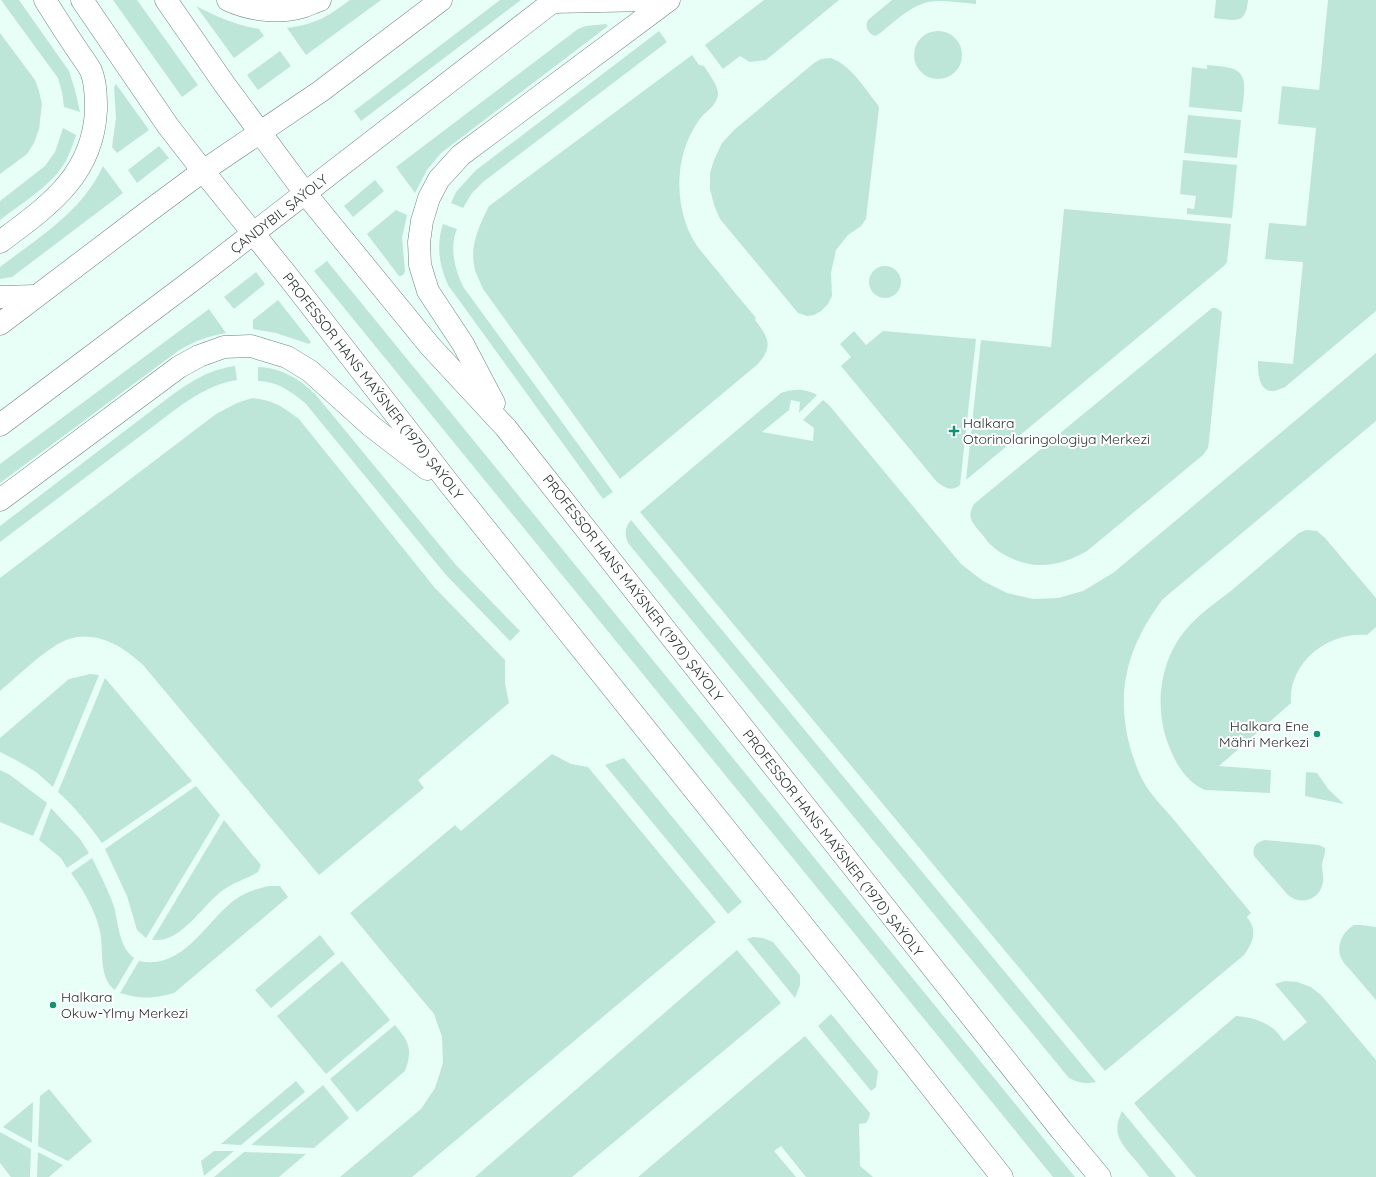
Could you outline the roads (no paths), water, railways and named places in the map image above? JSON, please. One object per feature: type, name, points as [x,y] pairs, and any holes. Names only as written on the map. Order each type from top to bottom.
[{"type":"street","points":[[0,242],[43,210],[64,190],[79,170],[89,146],[95,120],[96,96],[91,72],[45,0]]},
{"type":"street","name":"PROFESSOR HANS MAÝSNER (1970) ŞAÝOLY","points":[[82,0],[168,126],[203,171],[451,486],[845,978],[1002,1177]]},
{"type":"street","name":"PROFESSOR HANS MAÝSNER (1970) ŞAÝOLY","points":[[166,0],[305,193],[430,346],[506,428],[1056,1124],[1100,1177]]},
{"type":"street","points":[[228,0],[258,10],[285,10],[302,7],[320,0]]},
{"type":"street","points":[[0,324],[203,171],[321,91],[441,0]]},
{"type":"street","points":[[554,1],[650,0]]},
{"type":"street","points":[[506,428],[463,344],[428,291],[420,265],[419,242],[422,221],[429,198],[439,179],[461,155],[669,0]]},
{"type":"street","name":"ÇANDYBIL ŞAÝOLY","points":[[0,424],[198,276],[554,1]]},
{"type":"street","points":[[0,297],[36,296]]},
{"type":"street","points":[[0,500],[179,367],[199,356],[224,347],[251,346],[287,357],[310,371],[371,426],[451,486]]},
{"type":"place","name":"Halkara Otorinolaringologiya Merkezi","points":[[954,431]]},
{"type":"place","name":"Halkara Ene Mähri Merkezi","points":[[1317,734]]},
{"type":"place","name":"Halkara Okuw-Ylmy Merkezi","points":[[53,1005]]}]
